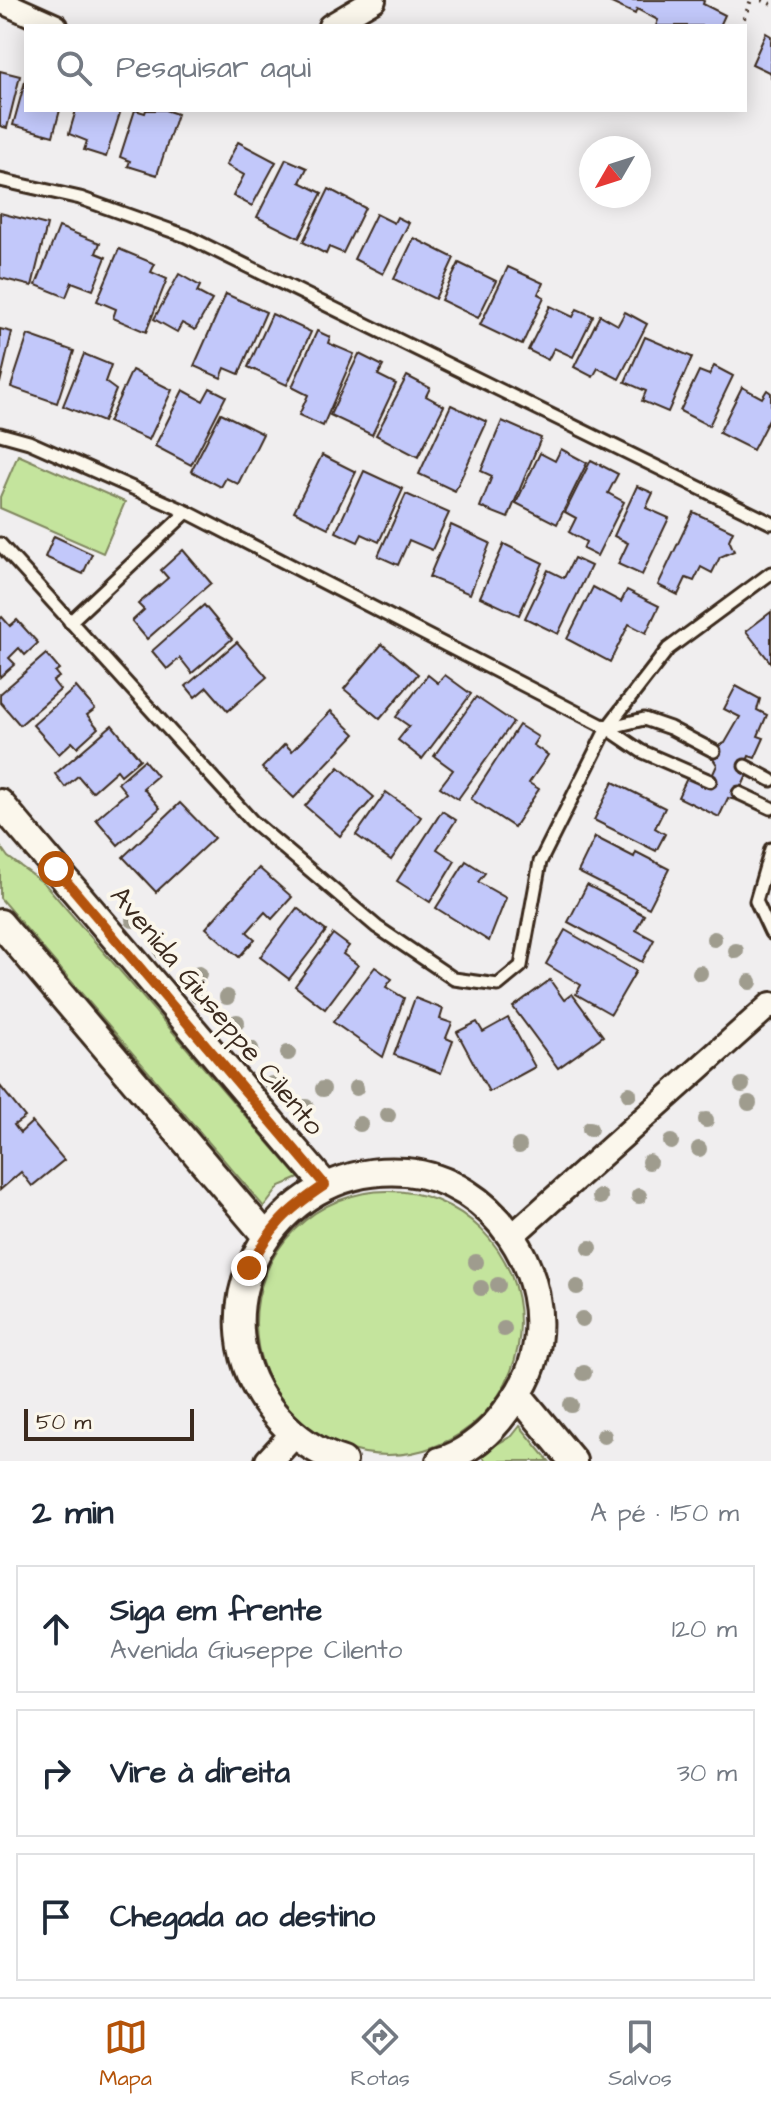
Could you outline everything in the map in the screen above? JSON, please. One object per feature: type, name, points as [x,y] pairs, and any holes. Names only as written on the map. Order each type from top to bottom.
[{"type":"street","points":[[333,24],[374,0]]},
{"type":"street","points":[[0,1],[52,24]]},
{"type":"street","name":"Avenida Giuseppe Cilento","points":[[0,803],[325,1185]]},
{"type":"street","points":[[0,923],[266,1236]]},
{"type":"street","points":[[512,1236],[771,1004]]},
{"type":"street","points":[[343,1461],[328,1456],[293,1435],[269,1408],[251,1376],[242,1340],[241,1304],[249,1268],[266,1236],[292,1207],[325,1185],[366,1173],[408,1172],[448,1183],[484,1205],[512,1236],[531,1274],[539,1316],[534,1357],[519,1396],[487,1434],[444,1461]]},
{"type":"street","points":[[519,1396],[573,1461]]},
{"type":"street","points":[[269,1461],[293,1435]]},
{"type":"lane","points":[[0,180],[80,198],[186,236],[771,523]]},
{"type":"lane","points":[[0,434],[29,442],[187,512],[607,728],[641,751],[710,781]]},
{"type":"lane","points":[[70,622],[187,512]]},
{"type":"lane","points":[[0,544],[252,821],[377,927],[454,979],[498,985],[521,966],[540,862],[607,728],[668,649],[771,573]]},
{"type":"lane","points":[[607,728],[644,719],[670,728],[714,751]]},
{"type":"lane","points":[[745,766],[771,780]]},
{"type":"lane","points":[[739,793],[771,808]]},
{"type":"lane","points":[[771,849],[756,901],[771,933]]},
{"type":"path","points":[[742,24],[751,0]]},
{"type":"path","points":[[762,0],[771,4]]},
{"type":"green space","points":[[18,455],[125,502],[103,553],[0,508],[0,497]]},
{"type":"green space","points":[[0,846],[8,857],[45,884],[299,1178],[280,1186],[264,1207],[0,898]]},
{"type":"green space","points":[[401,1191],[450,1206],[472,1221],[490,1239],[510,1272],[518,1297],[518,1349],[505,1385],[490,1407],[472,1425],[450,1440],[414,1453],[375,1455],[326,1440],[304,1425],[286,1407],[271,1385],[258,1349],[256,1310],[271,1261],[286,1239],[304,1221],[326,1206],[362,1193]]},
{"type":"green space","points":[[520,1426],[549,1461],[486,1461],[480,1453],[512,1436]]},
{"type":"building","points":[[605,0],[702,0],[703,4],[725,15],[721,24],[657,24],[658,20],[637,9],[635,14]]},
{"type":"building","points":[[766,33],[771,36],[771,73],[752,64]]},
{"type":"building","points":[[0,71],[20,76],[7,128],[0,126]]},
{"type":"building","points":[[24,85],[24,112],[59,112],[53,136],[13,125]]},
{"type":"building","points":[[75,112],[120,112],[106,157],[84,150],[87,141],[69,134]]},
{"type":"building","points":[[134,112],[177,114],[157,175],[128,166],[130,161],[120,157]]},
{"type":"building","points":[[238,142],[276,162],[252,206],[233,196],[244,175],[226,165]]},
{"type":"building","points":[[286,159],[307,168],[300,182],[322,193],[299,238],[257,217]]},
{"type":"building","points":[[329,189],[365,208],[343,253],[329,247],[326,254],[303,242]]},
{"type":"building","points":[[0,213],[47,225],[32,286],[0,278]]},
{"type":"building","points":[[376,214],[394,223],[397,217],[409,223],[383,274],[354,259]]},
{"type":"building","points":[[59,227],[100,243],[96,253],[106,257],[93,290],[72,282],[66,297],[36,285]]},
{"type":"building","points":[[414,238],[454,258],[435,299],[394,279]]},
{"type":"building","points":[[119,249],[155,264],[151,272],[167,279],[146,332],[113,318],[116,309],[97,301]]},
{"type":"building","points":[[459,263],[496,281],[478,318],[441,300]]},
{"type":"building","points":[[508,267],[543,283],[538,294],[544,297],[522,345],[480,325]]},
{"type":"building","points":[[179,274],[200,286],[197,292],[212,300],[195,330],[182,323],[177,332],[154,319]]},
{"type":"building","points":[[226,294],[266,312],[239,374],[225,368],[221,378],[194,366]]},
{"type":"building","points":[[550,306],[573,317],[577,309],[593,316],[573,357],[554,348],[548,360],[528,350]]},
{"type":"building","points":[[625,312],[647,324],[619,379],[598,368],[593,377],[574,367],[600,315],[618,325]]},
{"type":"building","points":[[272,314],[311,332],[287,385],[248,367]]},
{"type":"building","points":[[0,329],[12,332],[0,383]]},
{"type":"building","points":[[317,331],[330,337],[328,343],[354,354],[323,426],[299,415],[308,395],[292,387]]},
{"type":"building","points":[[28,335],[74,351],[57,403],[11,387]]},
{"type":"building","points":[[645,337],[692,357],[668,412],[642,401],[646,391],[625,382]]},
{"type":"building","points":[[84,354],[111,365],[105,382],[116,390],[103,422],[63,406]]},
{"type":"building","points":[[359,354],[383,366],[378,375],[396,384],[372,435],[330,415]]},
{"type":"building","points":[[714,366],[733,376],[709,426],[680,411],[699,371],[709,375]]},
{"type":"building","points":[[132,370],[172,390],[149,440],[108,422]]},
{"type":"building","points":[[407,376],[430,388],[426,396],[444,406],[418,457],[376,435]]},
{"type":"building","points":[[742,387],[762,398],[767,390],[771,393],[771,415],[753,450],[719,433]]},
{"type":"building","points":[[210,388],[226,396],[191,465],[155,446],[183,390],[203,401]]},
{"type":"building","points":[[451,405],[487,422],[455,491],[419,474]]},
{"type":"building","points":[[221,413],[263,434],[238,484],[226,478],[221,487],[191,471]]},
{"type":"building","points":[[502,421],[541,438],[508,518],[480,507],[492,476],[481,471]]},
{"type":"building","points":[[561,449],[587,463],[557,524],[516,503],[540,453],[555,461]]},
{"type":"building","points":[[322,455],[356,472],[328,528],[294,511]]},
{"type":"building","points":[[591,460],[618,474],[608,493],[624,502],[597,556],[583,549],[586,542],[569,532],[576,518],[565,512]]},
{"type":"building","points":[[364,471],[403,489],[379,542],[362,534],[358,542],[336,532]]},
{"type":"building","points":[[637,486],[653,493],[646,508],[669,518],[642,575],[618,564],[628,543],[614,536]]},
{"type":"building","points":[[406,494],[449,513],[432,550],[409,540],[398,565],[378,556]]},
{"type":"building","points":[[693,512],[733,531],[729,540],[734,551],[720,557],[712,573],[701,567],[694,581],[686,578],[678,595],[658,585]]},
{"type":"building","points":[[451,525],[490,543],[470,594],[429,577]]},
{"type":"building","points":[[54,536],[92,554],[83,574],[45,557]]},
{"type":"building","points":[[504,544],[543,563],[519,615],[480,597]]},
{"type":"building","points":[[183,550],[211,583],[147,639],[132,621],[144,610],[138,604],[168,578],[161,570]]},
{"type":"building","points":[[574,558],[591,566],[558,634],[525,618],[548,570],[564,578]]},
{"type":"building","points":[[593,587],[621,602],[627,590],[659,606],[646,633],[629,624],[610,662],[567,639]]},
{"type":"building","points":[[204,605],[232,639],[192,673],[180,658],[167,669],[152,651]]},
{"type":"building","points":[[771,612],[771,663],[746,631]]},
{"type":"building","points":[[2,617],[10,626],[17,620],[38,643],[25,655],[19,648],[9,658],[15,664],[0,677],[0,619]]},
{"type":"building","points":[[237,642],[267,677],[228,711],[207,687],[195,697],[186,686]]},
{"type":"building","points":[[382,644],[418,674],[380,719],[344,689]]},
{"type":"building","points":[[46,654],[59,669],[55,672],[59,677],[53,681],[60,690],[20,725],[0,702],[0,694]]},
{"type":"building","points":[[428,675],[438,683],[445,675],[471,694],[422,759],[398,740],[409,726],[396,717]]},
{"type":"building","points":[[736,686],[760,699],[757,710],[767,715],[758,736],[764,738],[755,758],[749,756],[742,773],[747,775],[736,800],[728,798],[719,817],[678,797],[688,776],[708,785],[717,765],[712,757],[715,747],[725,743],[740,717],[724,709]]},
{"type":"building","points":[[76,687],[95,709],[87,715],[98,728],[77,747],[72,742],[59,754],[33,725]]},
{"type":"building","points":[[476,697],[513,722],[458,799],[440,787],[453,770],[434,756]]},
{"type":"building","points":[[331,711],[355,734],[294,798],[262,768],[285,744],[292,751]]},
{"type":"building","points":[[112,725],[140,759],[121,775],[117,770],[92,792],[78,776],[65,787],[55,774]]},
{"type":"building","points":[[519,725],[538,737],[533,745],[548,755],[529,783],[539,789],[514,827],[471,799]]},
{"type":"building","points":[[144,760],[157,776],[143,788],[160,808],[118,845],[96,819],[126,793],[118,783]]},
{"type":"building","points":[[339,767],[374,797],[340,836],[305,806]]},
{"type":"building","points":[[613,782],[665,808],[655,828],[665,834],[656,851],[594,820]]},
{"type":"building","points":[[386,792],[421,817],[391,860],[356,835]]},
{"type":"building","points":[[180,803],[214,838],[156,892],[123,857]]},
{"type":"building","points":[[442,811],[456,820],[437,849],[455,861],[430,902],[397,881]]},
{"type":"building","points":[[595,837],[634,857],[636,852],[669,869],[649,908],[578,872]]},
{"type":"building","points":[[466,861],[485,873],[478,882],[506,898],[489,941],[436,908]]},
{"type":"building","points":[[259,868],[292,897],[272,919],[265,912],[247,932],[255,939],[239,957],[206,928]]},
{"type":"building","points":[[587,885],[644,915],[636,930],[654,940],[642,962],[568,922]]},
{"type":"building","points":[[297,908],[326,931],[289,979],[260,957]]},
{"type":"building","points":[[565,930],[636,971],[611,1014],[576,994],[581,985],[546,964]]},
{"type":"building","points":[[333,934],[349,946],[343,954],[358,965],[325,1009],[295,986]]},
{"type":"building","points":[[375,967],[392,979],[386,987],[404,998],[383,1057],[333,1022]]},
{"type":"building","points":[[550,980],[564,1000],[572,994],[603,1036],[558,1068],[513,1007]]},
{"type":"building","points":[[415,998],[443,1009],[440,1019],[452,1023],[446,1038],[453,1041],[441,1073],[394,1055]]},
{"type":"building","points":[[508,1018],[535,1067],[489,1092],[457,1032],[477,1022],[483,1032]]},
{"type":"building","points":[[0,1086],[25,1117],[14,1125],[20,1133],[32,1122],[64,1160],[32,1186],[21,1172],[0,1190]]},
{"type":"route","points":[[56,869],[325,1185],[292,1207],[266,1236],[249,1268]]}]
